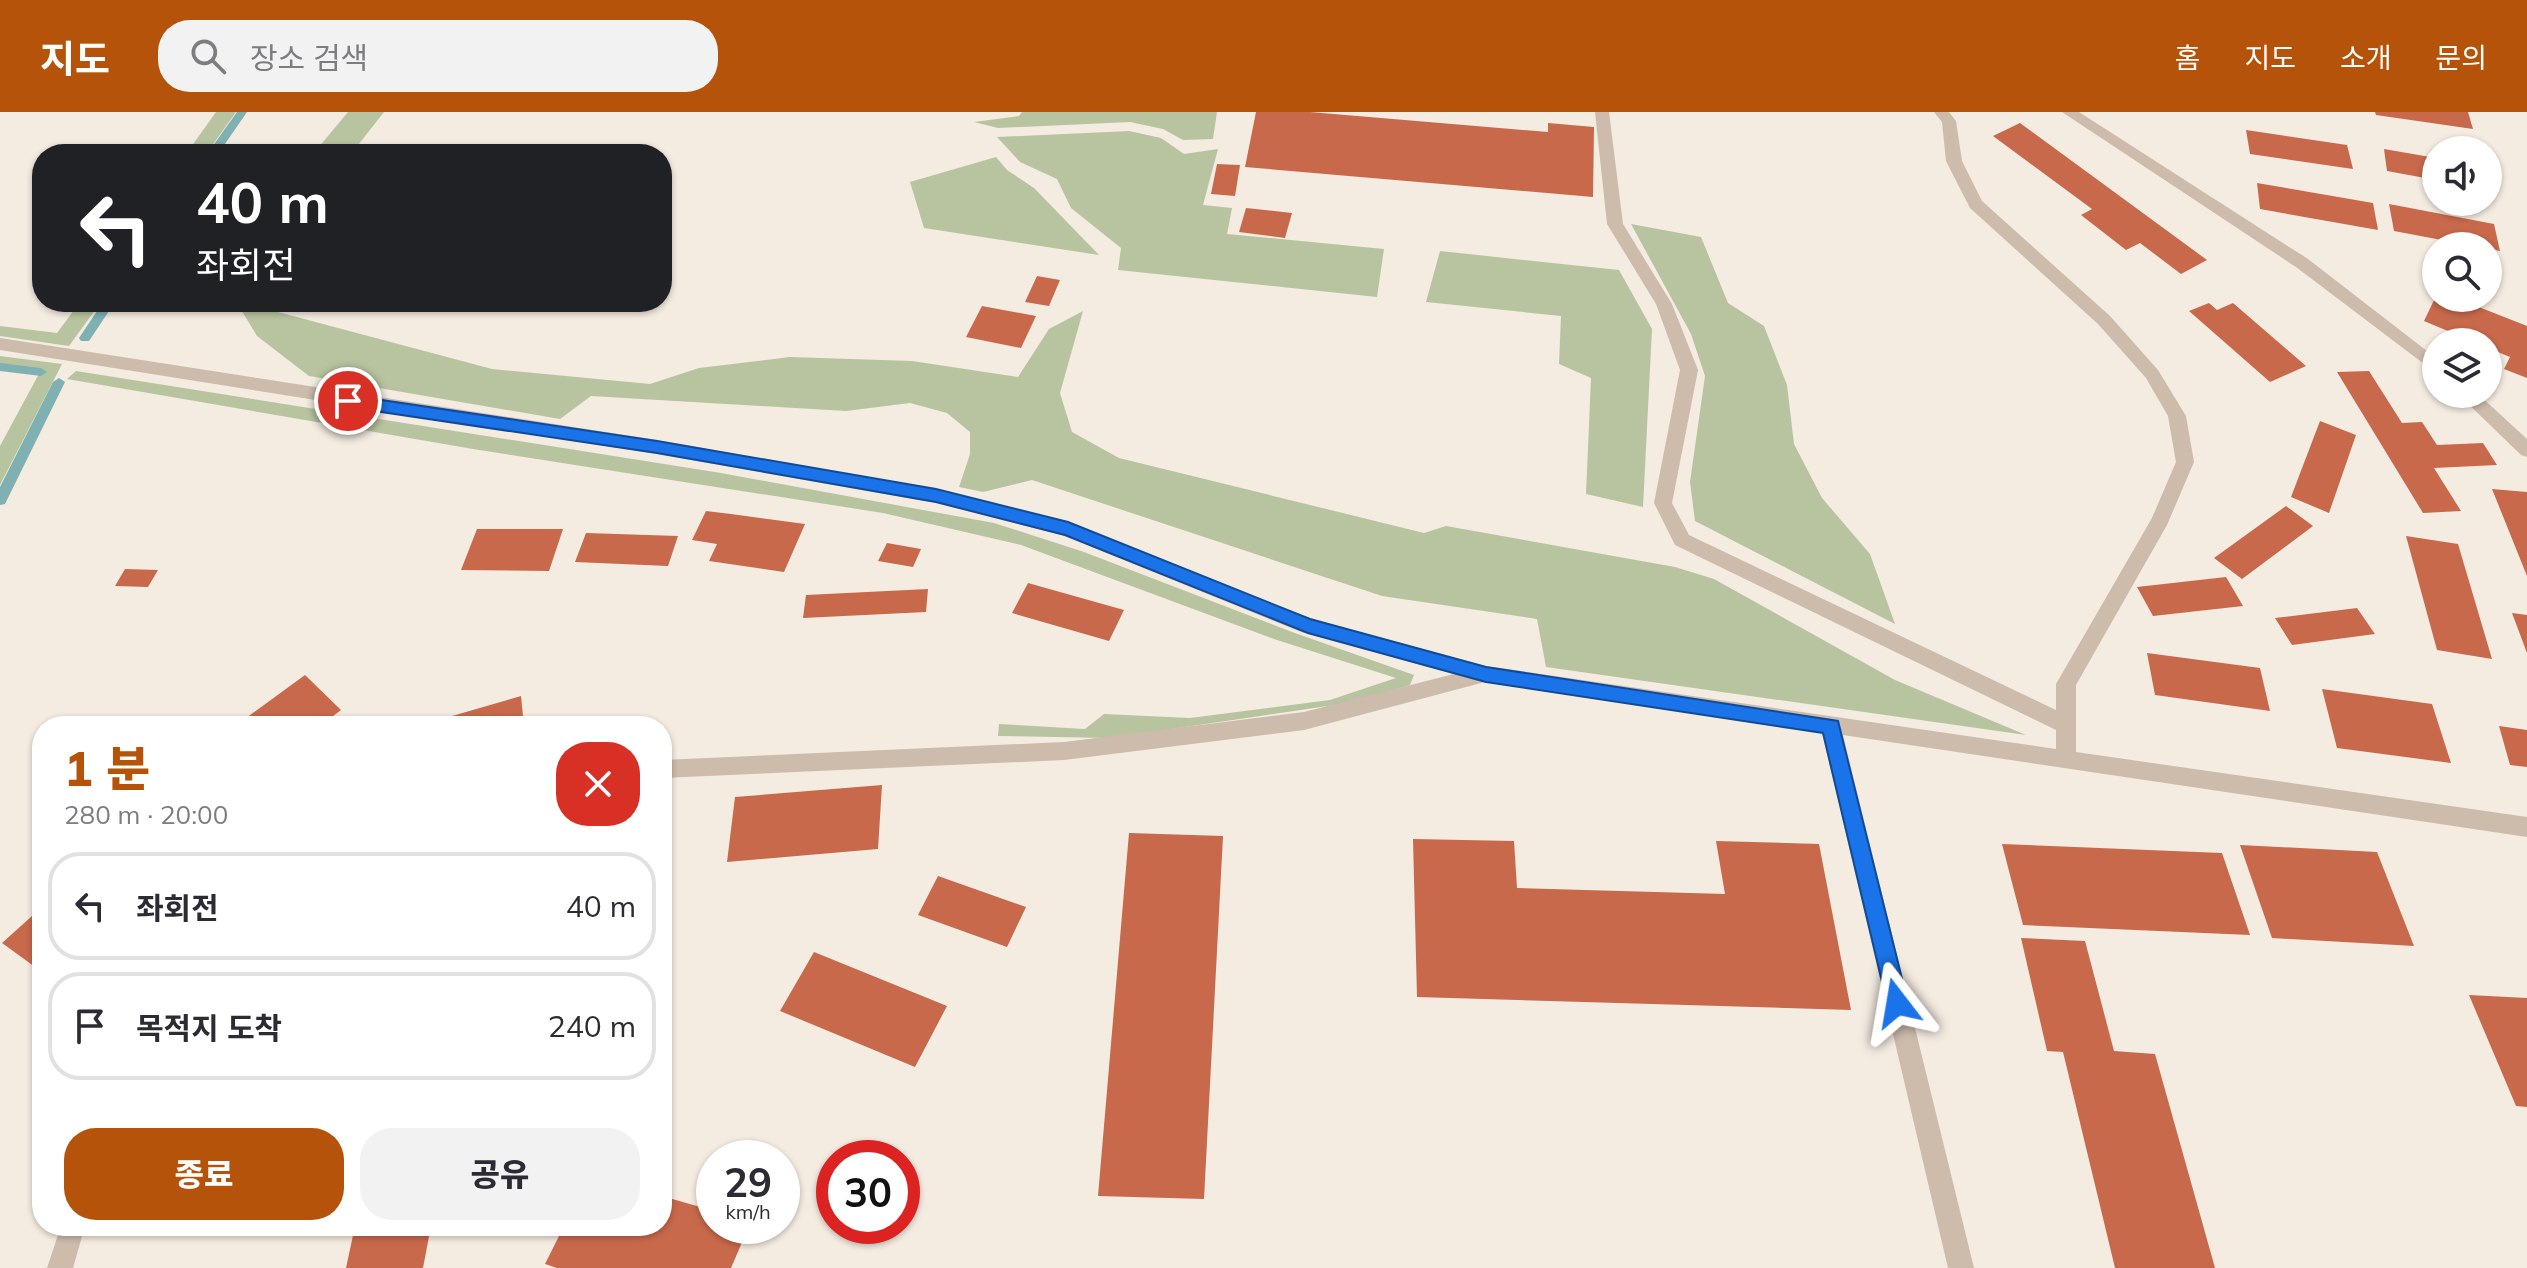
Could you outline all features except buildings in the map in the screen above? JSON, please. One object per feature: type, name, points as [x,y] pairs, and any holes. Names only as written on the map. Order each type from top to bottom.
[{"type":"street","points":[[1602,112],[1615,224],[1664,304],[1689,370],[1663,503],[1682,540],[2066,725]]},
{"type":"street","points":[[1941,112],[1949,121],[1954,161],[1976,204],[2104,320],[2152,374],[2177,416],[2185,462],[2160,520],[2066,684],[2066,761]]},
{"type":"street","points":[[2069,112],[2302,263],[2422,356]]},
{"type":"street","points":[[0,344],[657,447],[936,496],[1068,529],[1308,626],[1486,674],[2527,827]]},
{"type":"street","points":[[2482,408],[2527,450]]},
{"type":"street","points":[[672,769],[1064,751],[1304,721],[1486,674]]},
{"type":"street","points":[[1831,727],[1961,1268]]},
{"type":"street","points":[[60,1268],[70,1236]]},
{"type":"green space","points":[[216,112],[236,112],[213,144],[193,144]]},
{"type":"green space","points":[[348,112],[384,112],[359,144],[321,144]]},
{"type":"green space","points":[[1022,112],[1217,112],[1213,139],[1183,140],[1163,129],[1130,122],[998,128],[974,122],[1019,116]]},
{"type":"green space","points":[[1129,131],[1161,138],[1184,154],[1218,149],[1203,205],[1232,208],[1227,234],[1384,249],[1377,297],[1118,270],[1121,248],[1071,208],[1057,179],[1020,162],[997,137]]},
{"type":"green space","points":[[996,157],[1007,170],[1034,188],[1099,255],[924,228],[910,182]]},
{"type":"green space","points":[[1631,224],[1701,237],[1728,303],[1764,326],[1787,385],[1794,444],[1822,498],[1870,554],[1895,624],[1695,521],[1690,482],[1705,376],[1691,334]]},
{"type":"green space","points":[[1440,251],[1619,270],[1652,329],[1643,507],[1586,494],[1591,378],[1559,364],[1561,316],[1426,302]]},
{"type":"green space","points":[[1083,311],[1060,393],[1072,432],[1119,458],[1424,533],[1446,526],[1675,567],[1714,579],[1895,680],[2026,735],[1546,667],[1537,619],[1382,596],[1032,480],[983,492],[959,487],[970,454],[970,432],[947,413],[910,403],[846,411],[591,396],[560,419],[309,376],[257,336],[242,312],[278,312],[492,369],[650,384],[699,368],[790,357],[912,361],[1018,377],[1049,329]]},
{"type":"green space","points":[[73,312],[94,312],[69,346],[0,336],[0,326],[57,333]]},
{"type":"green space","points":[[0,356],[62,364],[0,485],[0,446],[41,370],[0,364]]},
{"type":"green space","points":[[76,371],[721,473],[994,523],[1084,552],[1414,675],[1410,685],[1348,703],[1110,738],[998,736],[999,724],[1085,729],[1104,714],[1190,718],[1330,700],[1396,678],[1277,640],[1021,545],[883,513],[473,449],[67,379]]},
{"type":"waterway","points":[[219,144],[242,112]]},
{"type":"waterway","points":[[85,338],[102,312]]},
{"type":"waterway","points":[[0,367],[41,372]]},
{"type":"waterway","points":[[0,500],[59,382]]},
{"type":"route","points":[[348,401],[657,447],[936,496],[1068,529],[1308,626],[1486,674],[1831,727],[1897,1003]]}]
